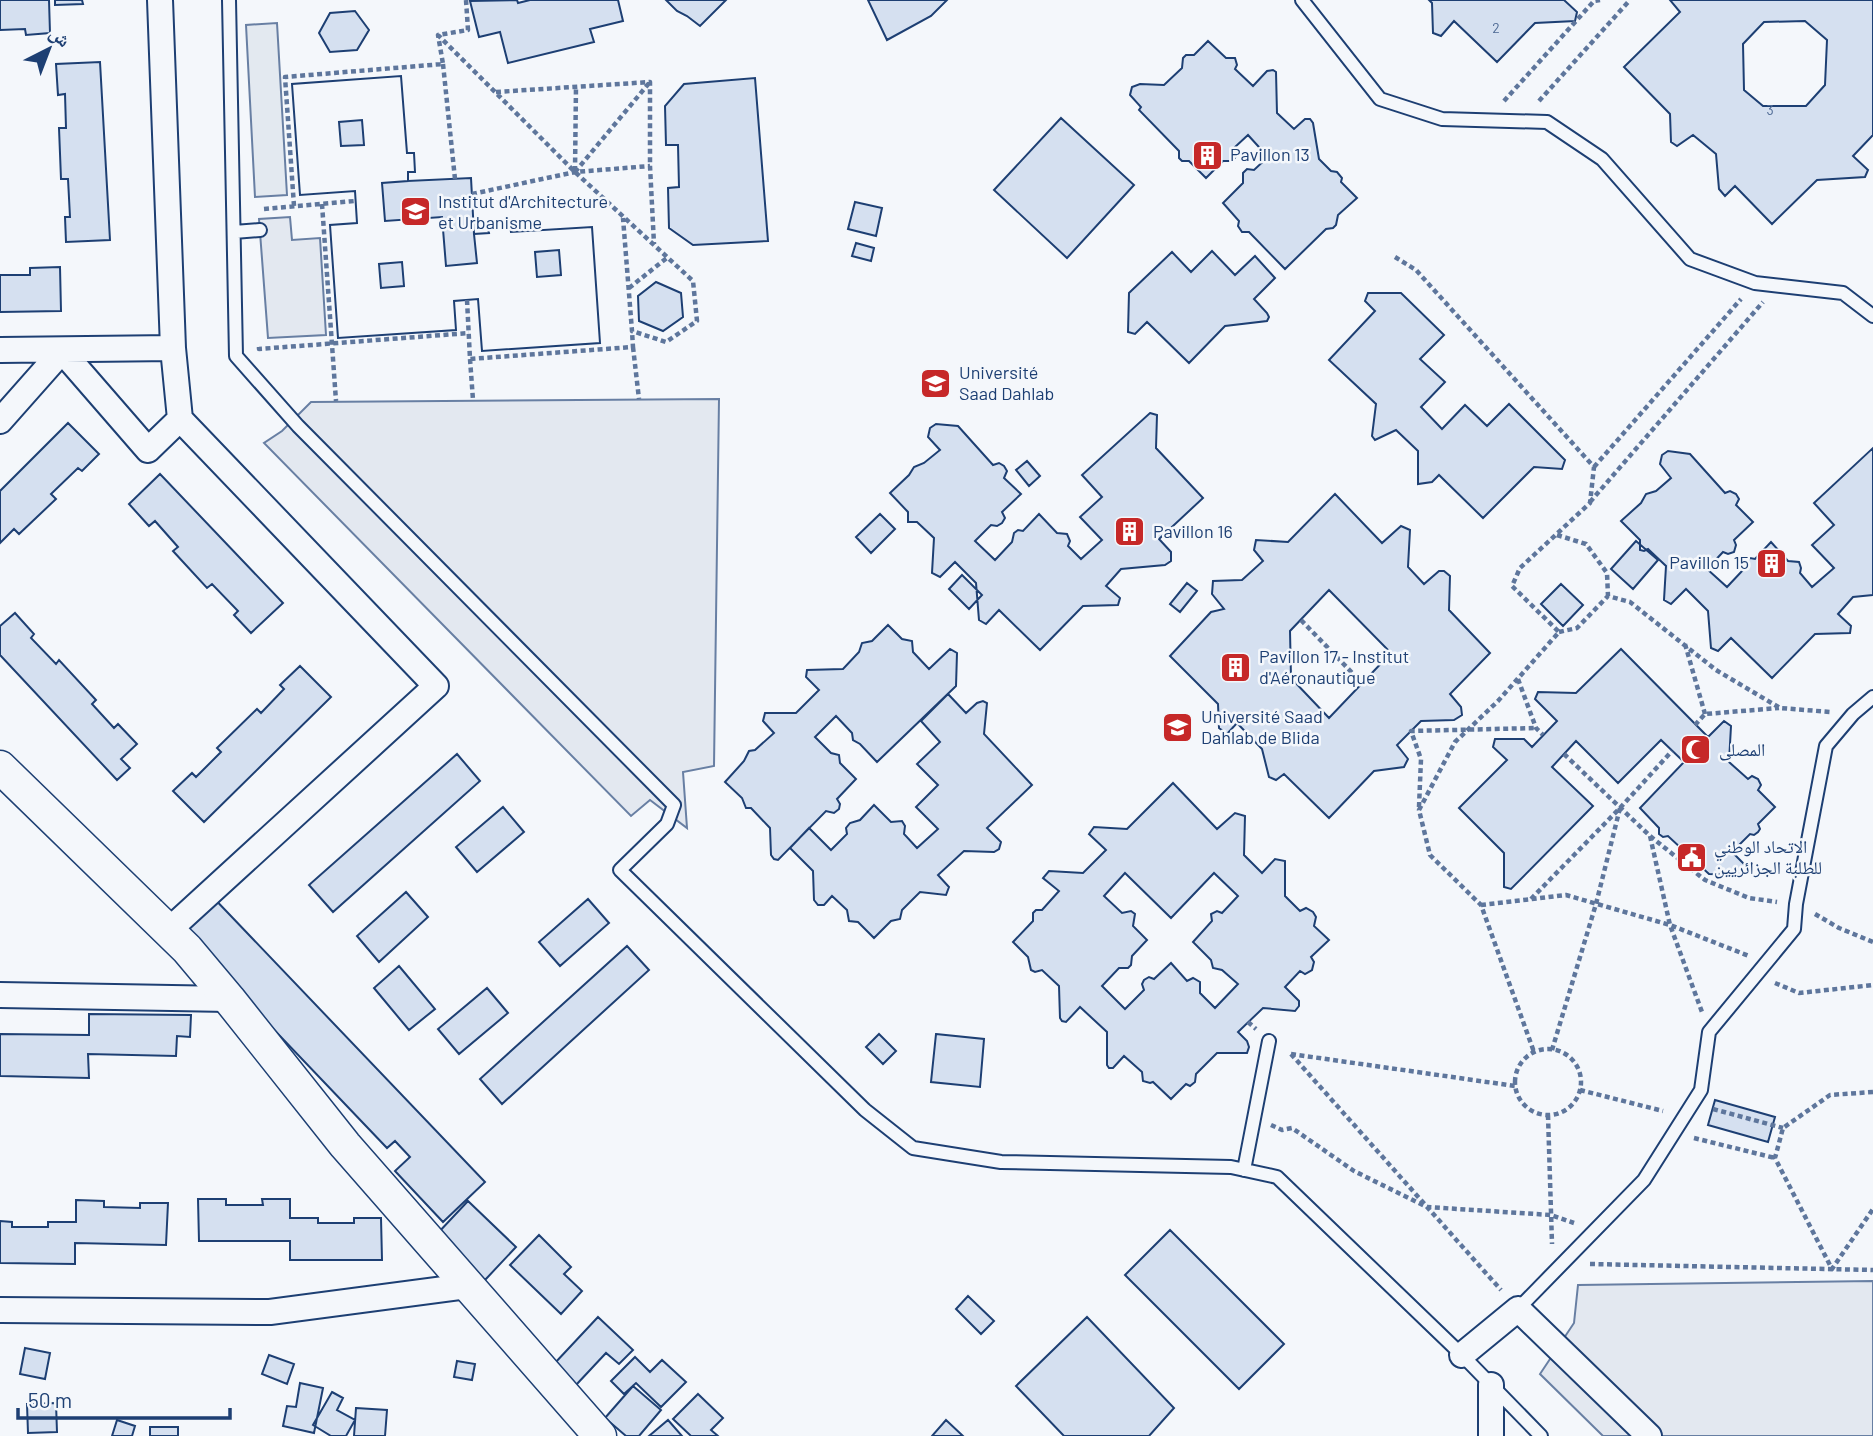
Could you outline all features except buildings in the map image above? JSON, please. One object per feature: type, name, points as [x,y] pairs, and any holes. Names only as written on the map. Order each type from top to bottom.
[{"type":"street","points":[[160,0],[173,348],[180,419],[436,686],[168,931]]},
{"type":"street","points":[[0,350],[173,348]]},
{"type":"street","points":[[62,351],[148,450],[180,419]]},
{"type":"street","points":[[0,421],[62,351]]},
{"type":"street","points":[[0,767],[187,949],[345,1145],[600,1436]]},
{"type":"street","points":[[0,995],[229,999]]},
{"type":"street","points":[[0,1310],[270,1312],[467,1286]]},
{"type":"street","points":[[1462,1355],[1518,1309],[1649,1436]]},
{"type":"street","points":[[1491,1436],[1492,1385]]},
{"type":"lane","points":[[229,0],[236,356],[298,426],[674,805],[667,824],[620,870],[865,1110],[913,1147],[1002,1162],[1231,1167],[1277,1177],[1462,1355],[1541,1436]]},
{"type":"lane","points":[[1302,0],[1380,99],[1442,119],[1547,122],[1602,159],[1690,259],[1755,283],[1843,293],[1873,316]]},
{"type":"lane","points":[[234,232],[256,230]]},
{"type":"lane","points":[[1518,1309],[1644,1180],[1701,1090],[1709,1032],[1794,929],[1796,904],[1826,746],[1853,714],[1873,697]]},
{"type":"lane","points":[[1244,1170],[1269,1041]]},
{"type":"path","points":[[438,35],[468,30],[466,0]]},
{"type":"path","points":[[1486,120],[1594,1],[1600,0]]},
{"type":"path","points":[[1521,121],[1630,0]]},
{"type":"path","points":[[438,35],[455,179]]},
{"type":"path","points":[[438,35],[575,172],[692,281],[697,321],[666,342],[632,331]]},
{"type":"path","points":[[294,206],[285,77],[443,64]]},
{"type":"path","points":[[495,93],[650,82]]},
{"type":"path","points":[[575,172],[650,82]]},
{"type":"path","points":[[650,82],[654,245]]},
{"type":"path","points":[[575,172],[576,86]]},
{"type":"path","points":[[472,194],[575,172],[650,166]]},
{"type":"path","points":[[256,230],[253,209],[355,201]]},
{"type":"path","points":[[322,204],[335,401]]},
{"type":"path","points":[[623,218],[639,399]]},
{"type":"path","points":[[629,288],[668,257]]},
{"type":"path","points":[[1395,257],[1416,270],[1594,467]]},
{"type":"path","points":[[1590,503],[1594,467],[1755,283]]},
{"type":"path","points":[[1559,632],[1512,586],[1520,568],[1590,503],[1776,286]]},
{"type":"path","points":[[467,300],[473,400]]},
{"type":"path","points":[[258,336],[259,349],[469,334]]},
{"type":"path","points":[[470,359],[633,347]]},
{"type":"path","points":[[1419,810],[1455,742],[1518,679],[1559,632],[1577,628],[1608,596],[1607,573],[1586,544],[1557,535]]},
{"type":"path","points":[[1608,596],[1630,601],[1716,670],[1780,708]]},
{"type":"path","points":[[1301,620],[1362,683]]},
{"type":"path","points":[[1685,644],[1705,714]]},
{"type":"path","points":[[1518,679],[1536,728],[1543,735]]},
{"type":"path","points":[[1695,725],[1705,714],[1780,708],[1853,714]]},
{"type":"path","points":[[1534,1052],[1481,905],[1430,855],[1419,810],[1421,759],[1411,731],[1536,728]]},
{"type":"path","points":[[1531,899],[1672,751]]},
{"type":"path","points":[[1564,754],[1650,836],[1705,880],[1749,898],[1796,904],[1839,928],[1873,942]]},
{"type":"path","points":[[1552,1050],[1596,904],[1620,808]]},
{"type":"path","points":[[1650,836],[1670,925],[1709,1032]]},
{"type":"path","points":[[1481,905],[1566,895],[1670,925],[1765,962]]},
{"type":"path","points":[[1754,975],[1799,993],[1873,985]]},
{"type":"path","points":[[1248,1022],[1282,1053],[1515,1086]]},
{"type":"path","points":[[1552,1050],[1572,1059],[1580,1079],[1580,1090],[1576,1100],[1568,1108],[1548,1115],[1530,1110],[1522,1103],[1515,1086],[1515,1075],[1519,1065],[1534,1052],[1552,1050]]},
{"type":"path","points":[[1291,1054],[1518,1309]]},
{"type":"path","points":[[1580,1090],[1683,1117]]},
{"type":"path","points":[[1832,1269],[1775,1158],[1783,1128],[1829,1095],[1873,1092]]},
{"type":"path","points":[[1692,1103],[1783,1128]]},
{"type":"path","points":[[1548,1115],[1553,1273]]},
{"type":"path","points":[[1255,1119],[1282,1130],[1292,1128],[1354,1171],[1427,1207],[1551,1215],[1594,1231]]},
{"type":"path","points":[[1673,1133],[1775,1158]]},
{"type":"path","points":[[1832,1269],[1873,1209]]},
{"type":"path","points":[[1563,1263],[1873,1270]]},
{"type":"shaded area","points":[[277,23],[287,195],[255,197],[246,25]]},
{"type":"shaded area","points":[[290,217],[292,240],[320,238],[326,335],[268,338],[259,219]]},
{"type":"shaded area","points":[[719,399],[714,766],[683,772],[687,828],[650,800],[631,816],[264,443],[282,431],[311,402]]},
{"type":"shaded area","points":[[1873,1281],[1873,1436],[1603,1436],[1540,1374],[1574,1323],[1578,1285]]},
{"type":"place","name":"Pavillon 13","points":[[1207,155]]},
{"type":"place","name":"Institut d'Architecture et Urbanisme","points":[[415,212]]},
{"type":"place","name":"Université Saad Dahlab","points":[[936,383]]},
{"type":"place","name":"Pavillon 16","points":[[1130,532]]},
{"type":"place","name":"Pavillon 15","points":[[1772,563]]},
{"type":"place","name":"Pavillon 17 - Institut d'Aéronautique","points":[[1236,667]]},
{"type":"place","name":"Université Saad Dahlab de Blida","points":[[1178,727]]},
{"type":"place","name":"المصلى","points":[[1696,750]]},
{"type":"place","name":"الاتحاد الوطني للطلبة الجزائريين","points":[[1691,857]]}]
